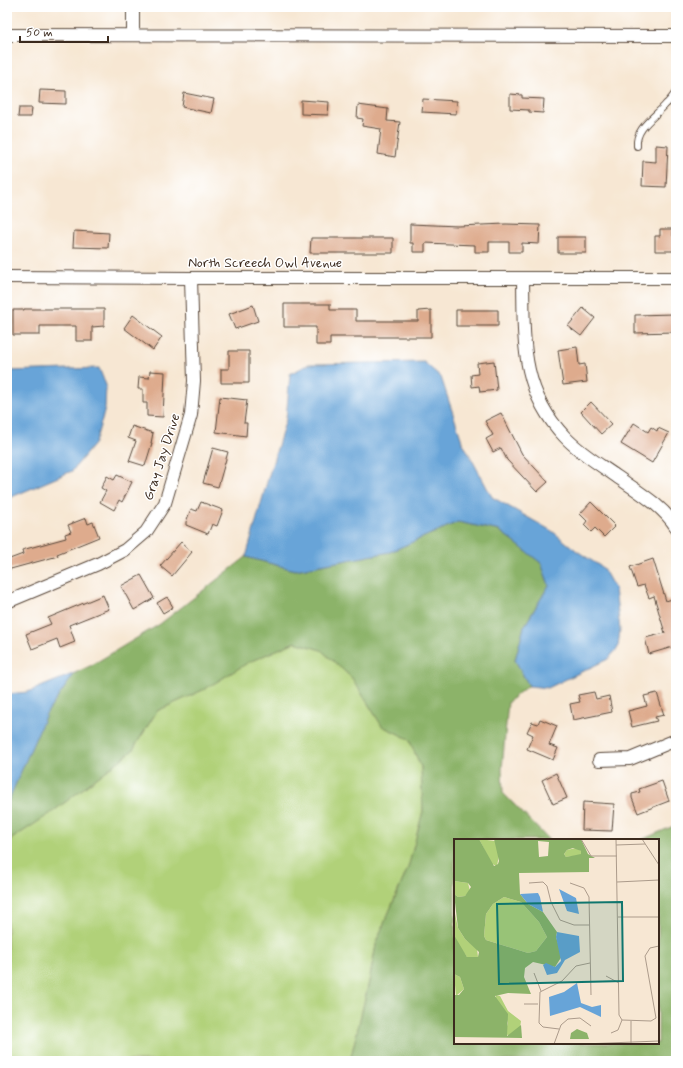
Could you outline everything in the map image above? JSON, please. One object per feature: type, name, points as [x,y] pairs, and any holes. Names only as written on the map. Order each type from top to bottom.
[{"type":"street","points":[[133,7],[133,35]]},
{"type":"street","points":[[7,35],[676,36]]},
{"type":"street","name":"North Screech Owl Avenue","points":[[7,277],[676,278]]},
{"type":"street","name":"Gray Jay Drive","points":[[7,602],[98,564],[125,550],[146,532],[165,503],[191,415],[194,381],[191,278]]},
{"type":"street","points":[[523,278],[523,340],[526,361],[540,402],[552,421],[565,437],[580,451],[662,509],[676,527]]},
{"type":"street","points":[[599,760],[630,758],[676,740]]},
{"type":"lane","points":[[637,146],[636,140],[639,132],[676,92]]},
{"type":"green space","points":[[458,522],[500,531],[541,563],[549,585],[524,627],[515,660],[529,686],[508,702],[502,769],[503,793],[548,839],[454,839],[454,1044],[659,1044],[659,839],[643,839],[676,825],[676,1061],[350,1061],[369,982],[377,940],[408,868],[423,811],[421,767],[409,739],[382,726],[352,678],[321,650],[295,642],[249,662],[205,689],[157,711],[132,751],[51,813],[7,842],[7,804],[46,714],[75,673],[92,665],[160,624],[246,557],[295,570],[390,552]]},
{"type":"green space","points":[[295,642],[321,650],[352,678],[382,726],[409,739],[421,767],[423,811],[408,868],[377,940],[369,982],[350,1061],[7,1061],[7,842],[51,813],[132,751],[157,711],[205,689],[249,662]]},
{"type":"water","points":[[424,362],[441,377],[462,441],[492,497],[552,531],[577,551],[603,568],[615,589],[620,629],[618,648],[608,659],[548,688],[529,686],[515,660],[524,627],[549,585],[541,563],[500,531],[458,522],[390,552],[295,570],[246,557],[286,419],[290,374],[309,364]]},
{"type":"water","points":[[99,368],[106,385],[105,409],[95,443],[72,471],[7,499],[7,371]]},
{"type":"water","points":[[75,673],[46,714],[7,804],[7,694],[28,692]]},
{"type":"building","points":[[40,90],[66,91],[66,104],[39,103]]},
{"type":"building","points":[[184,93],[214,99],[211,113],[182,107]]},
{"type":"building","points":[[510,94],[522,95],[522,98],[544,99],[543,113],[529,112],[529,110],[510,109]]},
{"type":"building","points":[[423,99],[457,101],[456,114],[422,112]]},
{"type":"building","points":[[301,100],[329,102],[328,115],[301,114]]},
{"type":"building","points":[[358,105],[388,109],[387,121],[400,122],[395,157],[378,154],[381,129],[362,126],[363,119],[357,118]]},
{"type":"building","points":[[19,108],[32,108],[31,117],[18,117]]},
{"type":"building","points":[[656,145],[668,146],[666,187],[642,186],[643,161],[656,162]]},
{"type":"building","points":[[410,224],[458,226],[506,224],[540,225],[539,244],[522,243],[522,252],[509,252],[509,242],[489,242],[489,252],[475,252],[475,245],[425,243],[425,252],[413,252],[413,243],[410,243]]},
{"type":"building","points":[[660,229],[673,229],[673,236],[676,236],[676,251],[655,251],[655,236],[660,236]]},
{"type":"building","points":[[74,231],[109,233],[108,248],[73,247]]},
{"type":"building","points":[[558,237],[586,237],[586,253],[558,253]]},
{"type":"building","points":[[311,238],[393,238],[393,253],[310,253]]},
{"type":"building","points":[[284,304],[330,304],[330,310],[356,310],[356,321],[418,321],[418,311],[431,310],[431,337],[330,337],[330,345],[316,345],[316,327],[284,327]]},
{"type":"building","points":[[253,305],[258,321],[235,329],[229,314]]},
{"type":"building","points":[[583,308],[595,318],[581,336],[568,326]]},
{"type":"building","points":[[104,309],[104,326],[92,327],[92,341],[76,341],[76,326],[40,326],[40,335],[13,335],[13,310]]},
{"type":"building","points":[[456,310],[498,310],[498,326],[456,326]]},
{"type":"building","points":[[674,314],[674,332],[635,333],[635,315]]},
{"type":"building","points":[[133,315],[162,337],[153,350],[124,328]]},
{"type":"building","points":[[577,347],[579,365],[585,364],[587,382],[563,385],[558,350]]},
{"type":"building","points":[[229,351],[249,351],[249,383],[221,383],[221,369],[229,369]]},
{"type":"building","points":[[494,361],[497,390],[480,392],[479,386],[472,387],[471,375],[478,374],[477,363]]},
{"type":"building","points":[[150,371],[165,372],[163,417],[147,416],[147,403],[143,403],[143,389],[138,389],[139,377],[149,378]]},
{"type":"building","points":[[220,397],[247,400],[244,423],[247,423],[246,436],[216,432]]},
{"type":"building","points":[[591,402],[612,424],[601,434],[581,412]]},
{"type":"building","points":[[501,413],[522,454],[548,482],[537,492],[507,460],[501,448],[493,452],[486,439],[493,435],[485,421]]},
{"type":"building","points":[[634,423],[648,432],[651,427],[657,431],[658,428],[669,433],[652,463],[621,444]]},
{"type":"building","points":[[132,426],[153,433],[152,443],[145,466],[129,461],[136,441],[128,438]]},
{"type":"building","points":[[213,448],[228,452],[218,487],[203,483]]},
{"type":"building","points":[[117,475],[132,482],[122,502],[119,500],[114,510],[100,502],[106,491],[101,488],[107,476],[114,480]]},
{"type":"building","points":[[201,502],[223,510],[217,526],[212,524],[208,534],[186,525],[191,509],[197,511]]},
{"type":"building","points":[[591,502],[615,526],[604,537],[595,528],[591,532],[584,525],[587,521],[580,514]]},
{"type":"building","points":[[86,518],[88,524],[93,522],[99,537],[57,554],[58,556],[7,570],[7,560],[23,554],[22,550],[66,538],[65,534],[71,532],[68,525]]},
{"type":"building","points":[[181,542],[192,552],[172,576],[160,566]]},
{"type":"building","points":[[653,559],[666,601],[672,599],[675,608],[676,607],[676,646],[649,654],[645,638],[665,633],[654,596],[649,598],[644,585],[637,587],[630,567]]},
{"type":"building","points":[[141,575],[154,598],[134,610],[121,586]]},
{"type":"building","points":[[103,595],[109,609],[69,625],[75,642],[60,648],[57,639],[32,649],[26,634],[51,624],[48,618]]},
{"type":"building","points":[[167,597],[173,607],[163,613],[157,603]]},
{"type":"building","points":[[594,692],[596,699],[609,696],[612,712],[573,720],[570,704],[580,702],[578,695]]},
{"type":"building","points":[[657,693],[664,715],[655,717],[657,721],[632,727],[628,711],[647,706],[644,696]]},
{"type":"building","points":[[540,719],[557,726],[549,745],[558,748],[553,760],[527,749],[533,735],[527,732],[532,722],[538,724]]},
{"type":"building","points":[[556,773],[567,798],[553,804],[542,780]]},
{"type":"building","points":[[662,781],[669,801],[638,813],[632,798],[632,794],[640,792],[639,789]]},
{"type":"building","points":[[583,802],[614,804],[612,831],[582,830]]}]
